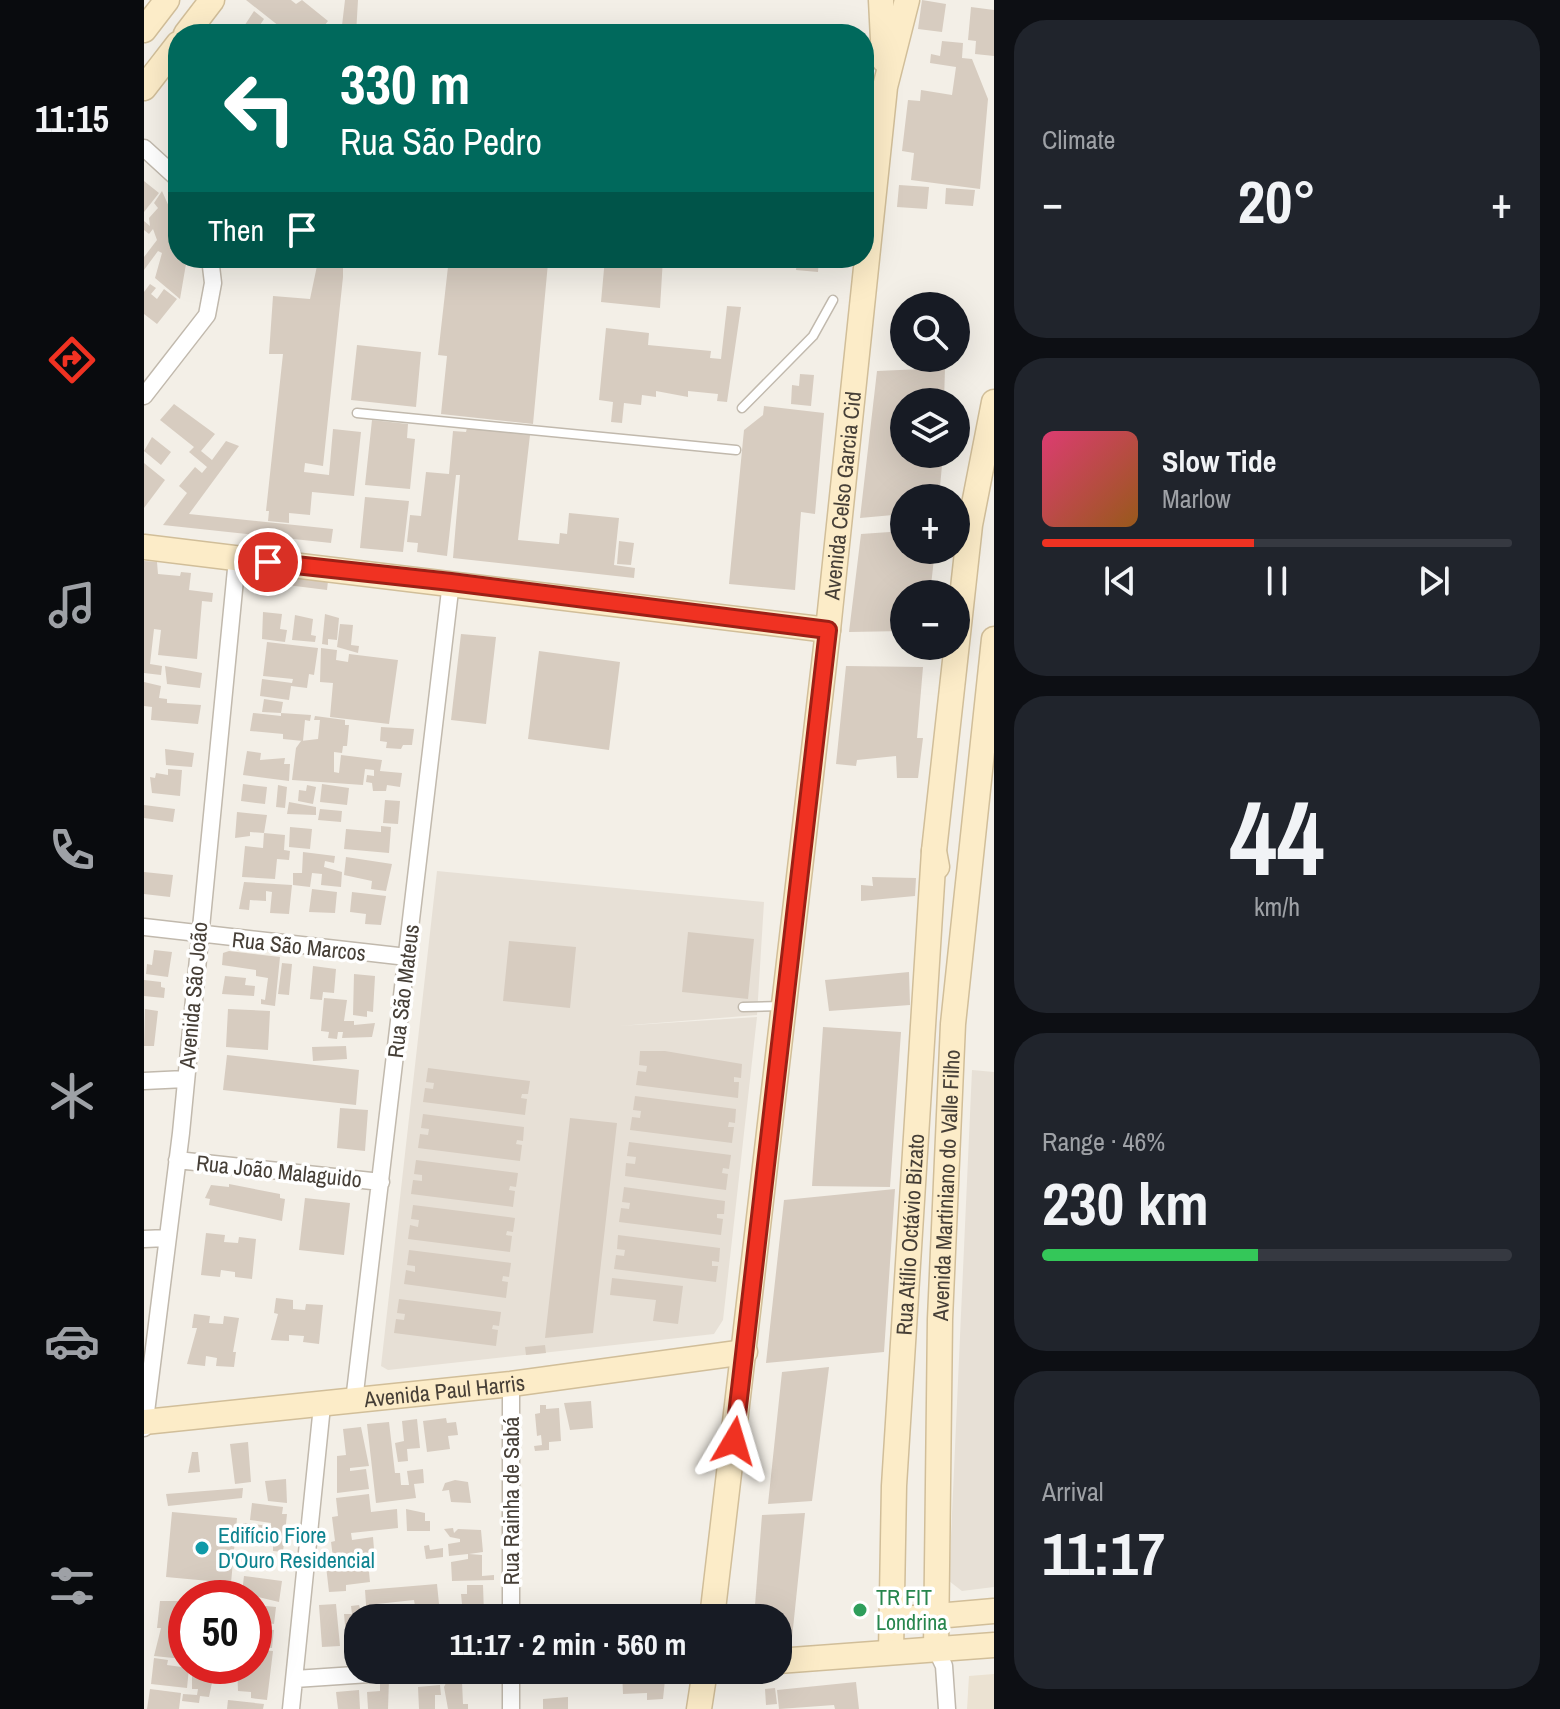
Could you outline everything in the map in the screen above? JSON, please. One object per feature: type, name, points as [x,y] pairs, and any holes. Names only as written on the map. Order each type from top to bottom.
[{"type":"street","points":[[144,30],[167,0]]},
{"type":"street","points":[[194,24],[212,0]]},
{"type":"street","name":"Avenida Celso Garcia Cid","points":[[881,0],[885,87]]},
{"type":"street","name":"Avenida Celso Garcia Cid","points":[[874,192],[885,87],[907,0]]},
{"type":"street","points":[[144,88],[168,57]]},
{"type":"street","points":[[144,148],[168,170]]},
{"type":"street","points":[[144,396],[207,315],[213,283],[211,268]]},
{"type":"street","name":"Avenida Celso Garcia Cid","points":[[714,1604],[828,630],[866,268]]},
{"type":"street","points":[[953,1024],[941,1013],[947,927],[934,851],[970,525],[994,402]]},
{"type":"street","points":[[144,547],[828,630]]},
{"type":"street","name":"Avenida São João","points":[[144,1430],[177,1160],[237,559]]},
{"type":"street","name":"Rua São Mateus","points":[[354,1401],[451,582]]},
{"type":"street","points":[[991,686],[994,639]]},
{"type":"street","name":"Avenida Martiniano do Valle Filho","points":[[936,1649],[934,1615],[940,1319],[953,1024],[991,686]]},
{"type":"street","name":"Rua Atílio Octávio Bizato","points":[[891,1652],[894,1486],[934,851]]},
{"type":"street","name":"Rua São Marcos","points":[[144,927],[407,957]]},
{"type":"street","points":[[144,1081],[185,1079]]},
{"type":"street","name":"Rua João Malaguido","points":[[177,1160],[381,1182]]},
{"type":"street","points":[[144,1239],[167,1238]]},
{"type":"street","name":"Avenida Paul Harris","points":[[144,1422],[322,1406],[511,1384],[745,1352]]},
{"type":"street","name":"Rua Rainha de Sabá","points":[[511,1384],[511,1604]]},
{"type":"street","points":[[291,1709],[322,1406]]},
{"type":"street","points":[[891,1620],[994,1611]]},
{"type":"street","points":[[792,1660],[994,1645]]},
{"type":"street","points":[[936,1649],[944,1666],[947,1709]]},
{"type":"street","points":[[295,1679],[344,1676]]},
{"type":"street","points":[[511,1684],[511,1709]]},
{"type":"street","points":[[701,1704],[703,1684]]},
{"type":"lane","points":[[742,408],[803,347],[833,300]]},
{"type":"lane","points":[[357,413],[736,450]]},
{"type":"lane","points":[[743,1007],[785,1006]]},
{"type":"shaded area","points":[[437,871],[764,902],[757,1015],[619,1026],[757,1017],[723,1320],[714,1334],[388,1370],[381,1366]]},
{"type":"shaded area","points":[[972,1070],[994,1072],[994,1587],[962,1591],[949,1581]]},
{"type":"shaded area","points":[[994,1674],[994,1709],[967,1709],[969,1676]]},
{"type":"building","points":[[246,0],[291,0],[296,4],[302,0],[328,21],[326,24],[276,24]]},
{"type":"building","points":[[345,0],[358,0],[357,24],[342,24]]},
{"type":"building","points":[[922,0],[946,4],[942,32],[918,29]]},
{"type":"building","points":[[971,7],[994,10],[994,56],[975,54],[976,41],[968,40]]},
{"type":"building","points":[[254,11],[264,19],[261,24],[246,24]]},
{"type":"building","points":[[942,41],[963,43],[962,58],[972,59],[988,99],[980,189],[911,180],[914,153],[902,151],[908,100],[920,101],[921,90],[952,95],[956,67],[930,63],[931,54],[940,56]]},
{"type":"building","points":[[144,181],[159,193],[144,212]]},
{"type":"building","points":[[899,185],[929,187],[927,209],[897,207]]},
{"type":"building","points":[[946,188],[975,190],[973,206],[945,204]]},
{"type":"building","points":[[162,191],[168,204],[168,268],[185,268],[180,299],[155,278],[162,253],[158,251],[144,270],[144,257],[157,240],[153,229],[149,234],[144,230],[144,221],[150,226],[149,218],[158,208],[154,203]]},
{"type":"building","points":[[317,268],[343,268],[323,466],[305,463],[304,472],[329,475],[333,429],[361,432],[354,496],[312,492],[310,515],[289,513],[289,523],[268,521],[269,511],[266,511],[283,354],[269,354],[273,296],[310,299]]},
{"type":"building","points":[[448,268],[548,268],[533,424],[441,414],[447,356],[438,355]]},
{"type":"building","points":[[604,268],[662,268],[660,308],[601,302]]},
{"type":"building","points":[[796,268],[818,268],[818,272]]},
{"type":"building","points":[[150,284],[156,288],[151,294],[157,299],[164,289],[177,299],[157,324],[144,314],[144,292]]},
{"type":"building","points":[[727,306],[741,307],[727,402],[717,401],[718,394],[688,391],[688,397],[656,391],[656,397],[642,395],[641,405],[624,403],[622,423],[611,422],[613,402],[599,400],[606,328],[649,333],[648,345],[711,351],[710,358],[721,359]]},
{"type":"building","points":[[357,345],[421,352],[416,407],[351,400]]},
{"type":"building","points":[[877,371],[945,372],[944,388],[890,388],[890,468],[942,468],[940,484],[890,484],[890,515],[860,518]]},
{"type":"building","points":[[800,374],[814,375],[811,406],[791,404],[792,385],[799,386]]},
{"type":"building","points":[[174,404],[215,434],[201,451],[212,460],[226,441],[239,446],[189,514],[333,529],[331,543],[163,525],[187,493],[179,486],[195,467],[202,473],[207,467],[189,452],[194,447],[160,420]]},
{"type":"building","points":[[764,406],[824,413],[815,514],[801,512],[795,590],[729,584],[744,430],[763,415]]},
{"type":"building","points":[[372,420],[408,424],[407,438],[415,439],[410,489],[365,485]]},
{"type":"building","points":[[467,428],[530,435],[518,540],[559,544],[560,533],[567,534],[569,513],[619,518],[614,565],[635,568],[634,578],[453,558],[460,475],[456,475],[447,556],[417,552],[418,543],[407,542],[410,515],[421,516],[426,472],[449,474],[453,431],[466,432]]},
{"type":"building","points":[[152,437],[171,452],[161,465],[144,451]]},
{"type":"building","points":[[144,463],[165,480],[144,508]]},
{"type":"building","points":[[365,497],[409,501],[403,552],[360,548]]},
{"type":"building","points":[[890,532],[890,564],[933,564],[932,580],[890,580],[890,631],[849,632],[861,534]]},
{"type":"building","points":[[619,541],[634,543],[631,565],[617,564]]},
{"type":"building","points":[[144,561],[157,562],[158,574],[180,576],[181,572],[191,573],[189,590],[213,593],[212,602],[202,601],[197,659],[158,655],[161,630],[154,629],[150,664],[162,666],[161,675],[144,673]]},
{"type":"building","points":[[272,574],[328,581],[327,590],[271,583]]},
{"type":"building","points":[[263,612],[282,614],[280,629],[287,630],[285,642],[262,639]]},
{"type":"building","points":[[325,614],[339,618],[337,640],[328,639],[328,645],[322,644]]},
{"type":"building","points":[[295,615],[313,619],[311,635],[316,636],[315,642],[292,640]]},
{"type":"building","points":[[340,624],[353,625],[351,645],[359,646],[358,653],[337,647]]},
{"type":"building","points":[[461,634],[496,637],[486,724],[451,720]]},
{"type":"building","points":[[267,642],[318,648],[314,675],[309,674],[307,688],[291,686],[289,700],[260,696],[262,679],[292,683],[293,679],[263,676]]},
{"type":"building","points":[[321,648],[337,650],[336,660],[348,662],[349,654],[398,660],[389,724],[330,717],[333,683],[320,682]]},
{"type":"building","points":[[539,651],[620,662],[609,750],[528,739]]},
{"type":"building","points":[[165,666],[202,673],[200,688],[167,684]]},
{"type":"building","points":[[846,666],[923,667],[917,738],[923,738],[918,778],[897,778],[896,756],[857,760],[856,766],[836,764]]},
{"type":"building","points":[[144,682],[161,686],[159,698],[167,699],[167,703],[201,705],[198,724],[151,720],[152,707],[144,706]]},
{"type":"building","points":[[264,699],[283,702],[281,713],[262,712]]},
{"type":"building","points":[[253,713],[281,716],[281,713],[311,715],[310,721],[305,720],[303,741],[283,739],[283,734],[250,731]]},
{"type":"building","points":[[315,716],[345,720],[345,725],[349,725],[347,746],[343,746],[342,753],[334,752],[334,772],[339,773],[341,755],[382,760],[380,771],[402,773],[400,787],[387,785],[386,791],[373,791],[372,783],[366,782],[367,775],[374,776],[374,770],[365,769],[363,785],[292,780],[296,748],[301,741],[318,739],[320,720],[314,720]]},
{"type":"building","points":[[381,727],[414,729],[412,745],[403,745],[401,749],[386,748],[387,742],[380,741]]},
{"type":"building","points":[[165,749],[194,753],[192,767],[166,765]]},
{"type":"building","points":[[247,751],[261,753],[260,760],[285,758],[284,764],[290,764],[289,781],[243,775]]},
{"type":"building","points":[[168,769],[182,770],[180,796],[152,793],[150,777],[155,778],[156,773],[168,775]]},
{"type":"building","points":[[243,784],[267,787],[265,804],[241,801]]},
{"type":"building","points":[[322,784],[349,788],[347,805],[320,802]]},
{"type":"building","points":[[278,785],[287,787],[285,808],[276,807]]},
{"type":"building","points":[[307,785],[316,787],[313,804],[298,801],[299,790],[306,791]]},
{"type":"building","points":[[385,800],[400,801],[398,824],[383,823]]},
{"type":"building","points":[[289,802],[316,807],[316,815],[287,814]]},
{"type":"building","points":[[144,805],[175,809],[173,822],[144,818]]},
{"type":"building","points":[[320,809],[342,811],[341,822],[318,820]]},
{"type":"building","points":[[237,812],[267,815],[264,833],[250,832],[250,836],[235,838]]},
{"type":"building","points":[[381,826],[391,827],[389,853],[344,849],[346,829],[381,832]]},
{"type":"building","points":[[290,827],[312,829],[310,849],[289,847]]},
{"type":"building","points":[[264,833],[285,835],[284,850],[290,851],[289,860],[277,859],[275,879],[242,877],[245,846],[263,848]]},
{"type":"building","points":[[303,852],[335,856],[334,863],[325,861],[324,867],[342,872],[341,887],[321,885],[322,874],[312,873],[310,887],[293,885],[293,873],[302,873]]},
{"type":"building","points":[[346,857],[392,864],[386,891],[371,889],[372,881],[344,875]]},
{"type":"building","points":[[144,872],[173,875],[170,897],[144,894]]},
{"type":"building","points":[[872,877],[916,878],[915,896],[861,901],[861,885],[873,886]]},
{"type":"building","points":[[244,882],[292,885],[289,914],[270,913],[272,892],[266,891],[266,901],[250,900],[249,910],[239,909]]},
{"type":"building","points":[[312,889],[337,892],[335,913],[309,912]]},
{"type":"building","points":[[352,892],[386,896],[381,925],[365,924],[366,914],[350,912]]},
{"type":"building","points":[[688,932],[754,939],[748,999],[682,992]]},
{"type":"building","points":[[509,941],[576,947],[570,1008],[503,1001]]},
{"type":"building","points":[[154,950],[172,952],[168,977],[146,974],[147,964],[152,965]]},
{"type":"building","points":[[229,951],[280,957],[275,1006],[261,1004],[261,999],[265,1000],[268,978],[256,976],[256,970],[222,965],[223,953]]},
{"type":"building","points":[[282,963],[292,964],[289,995],[278,994]]},
{"type":"building","points":[[313,966],[336,969],[334,993],[323,992],[322,1000],[310,999]]},
{"type":"building","points":[[909,972],[910,1005],[829,1011],[825,980]]},
{"type":"building","points":[[354,974],[375,976],[373,1012],[367,1011],[367,1017],[353,1015]]},
{"type":"building","points":[[225,976],[246,978],[245,985],[255,986],[254,996],[222,994]]},
{"type":"building","points":[[144,980],[161,982],[161,987],[165,988],[164,998],[144,996]]},
{"type":"building","points":[[324,998],[347,1000],[344,1021],[354,1021],[354,1025],[375,1023],[372,1037],[342,1038],[343,1032],[338,1032],[337,1039],[328,1038],[329,1032],[321,1031]]},
{"type":"building","points":[[145,1009],[158,1011],[154,1046],[144,1046]]},
{"type":"building","points":[[228,1009],[270,1011],[268,1050],[226,1047]]},
{"type":"building","points":[[823,1027],[901,1032],[890,1187],[812,1186]]},
{"type":"building","points":[[346,1046],[347,1059],[313,1061],[312,1047]]},
{"type":"building","points":[[640,1051],[665,1051],[742,1064],[741,1078],[734,1077],[734,1082],[739,1082],[738,1098],[636,1085],[638,1071],[646,1072],[647,1066],[639,1065]]},
{"type":"building","points":[[227,1055],[359,1070],[356,1105],[223,1090]]},
{"type":"building","points":[[428,1068],[530,1081],[528,1094],[522,1094],[521,1098],[527,1099],[525,1115],[423,1102],[425,1088],[433,1089],[434,1083],[426,1082]]},
{"type":"building","points":[[635,1096],[736,1109],[735,1123],[729,1122],[728,1127],[734,1127],[732,1143],[630,1130],[632,1117],[640,1118],[641,1111],[633,1110]]},
{"type":"building","points":[[340,1108],[368,1110],[365,1151],[337,1148]]},
{"type":"building","points":[[423,1114],[524,1127],[523,1141],[517,1140],[516,1144],[522,1145],[520,1161],[418,1148],[420,1134],[428,1135],[429,1129],[421,1128]]},
{"type":"building","points":[[570,1118],[617,1123],[593,1333],[545,1338]]},
{"type":"building","points":[[629,1142],[731,1155],[729,1169],[723,1168],[722,1173],[728,1174],[726,1190],[625,1176],[626,1163],[635,1164],[636,1157],[627,1156]]},
{"type":"building","points":[[416,1160],[518,1173],[516,1187],[510,1186],[509,1190],[515,1191],[513,1207],[411,1194],[413,1180],[422,1181],[422,1175],[414,1174]]},
{"type":"building","points":[[229,1184],[280,1194],[280,1198],[285,1199],[282,1221],[209,1205],[210,1199],[205,1198],[211,1185],[229,1187]]},
{"type":"building","points":[[624,1187],[725,1201],[724,1214],[717,1214],[717,1218],[723,1219],[721,1235],[619,1222],[621,1208],[629,1209],[630,1203],[622,1202]]},
{"type":"building","points":[[895,1189],[884,1352],[766,1363],[784,1200]]},
{"type":"building","points":[[305,1198],[350,1203],[344,1255],[299,1250]]},
{"type":"building","points":[[413,1205],[515,1218],[513,1232],[507,1231],[506,1235],[512,1236],[510,1252],[408,1239],[410,1225],[418,1227],[419,1220],[411,1219]]},
{"type":"building","points":[[206,1233],[225,1235],[224,1242],[238,1243],[239,1237],[256,1239],[252,1279],[235,1277],[235,1272],[221,1270],[220,1277],[201,1275]]},
{"type":"building","points":[[618,1235],[720,1248],[719,1262],[712,1261],[712,1266],[718,1266],[716,1282],[614,1269],[616,1255],[624,1256],[625,1250],[617,1249]]},
{"type":"building","points":[[409,1250],[511,1263],[509,1277],[503,1276],[502,1281],[508,1282],[506,1298],[404,1284],[406,1270],[415,1272],[415,1266],[407,1265]]},
{"type":"building","points":[[612,1278],[683,1286],[678,1324],[653,1321],[656,1300],[610,1295]]},
{"type":"building","points":[[276,1298],[293,1300],[293,1309],[305,1310],[306,1304],[323,1305],[319,1344],[303,1342],[304,1336],[289,1335],[289,1341],[271,1340],[278,1314],[274,1313]]},
{"type":"building","points":[[399,1299],[501,1312],[499,1326],[493,1325],[492,1329],[498,1330],[496,1346],[394,1333],[396,1319],[404,1320],[405,1314],[397,1313]]},
{"type":"building","points":[[194,1314],[210,1316],[209,1323],[223,1324],[224,1316],[239,1318],[233,1352],[236,1352],[234,1367],[216,1366],[217,1358],[206,1356],[205,1366],[187,1364],[197,1328],[192,1328]]},
{"type":"building","points":[[545,1345],[546,1353],[526,1355],[525,1347]]},
{"type":"building","points":[[829,1367],[812,1501],[768,1504],[782,1372]]},
{"type":"building","points":[[591,1401],[593,1428],[570,1430],[564,1403]]},
{"type":"building","points":[[540,1405],[546,1405],[546,1409],[559,1408],[561,1441],[549,1442],[549,1450],[535,1451],[534,1446],[542,1445],[541,1435],[537,1436],[535,1414],[540,1413]]},
{"type":"building","points":[[446,1418],[447,1423],[456,1422],[458,1435],[448,1436],[450,1449],[427,1452],[423,1421]]},
{"type":"building","points":[[417,1419],[420,1448],[407,1449],[408,1461],[398,1462],[395,1443],[404,1441],[402,1421]]},
{"type":"building","points":[[389,1422],[395,1473],[400,1473],[401,1485],[409,1485],[407,1471],[423,1469],[424,1483],[414,1484],[416,1498],[376,1503],[367,1424]]},
{"type":"building","points":[[361,1427],[369,1466],[350,1468],[350,1471],[366,1469],[369,1489],[337,1493],[337,1456],[346,1455],[343,1429]]},
{"type":"building","points":[[248,1442],[251,1482],[235,1484],[230,1444]]},
{"type":"building","points":[[192,1452],[198,1452],[200,1472],[188,1473]]},
{"type":"building","points":[[286,1479],[287,1503],[268,1501],[265,1481]]},
{"type":"building","points":[[455,1480],[468,1482],[471,1503],[451,1502],[449,1490],[442,1491],[445,1483]]},
{"type":"building","points":[[243,1488],[242,1498],[168,1506],[166,1494]]},
{"type":"building","points":[[369,1494],[371,1512],[397,1509],[398,1528],[351,1533],[352,1540],[373,1537],[375,1561],[368,1562],[370,1582],[346,1585],[346,1591],[329,1592],[326,1566],[334,1565],[331,1542],[335,1541],[332,1517],[338,1516],[336,1498]]},
{"type":"building","points":[[252,1503],[283,1507],[282,1514],[287,1514],[283,1552],[273,1551],[273,1545],[250,1542],[252,1533],[242,1532],[243,1523],[271,1526],[271,1523],[250,1520]]},
{"type":"building","points":[[406,1509],[425,1513],[425,1521],[430,1521],[430,1531],[407,1531]]},
{"type":"building","name":"Edifício Fiore D'Ouro Residencial","points":[[172,1512],[237,1518],[231,1580],[166,1577]]},
{"type":"building","points":[[805,1513],[792,1638],[792,1604],[755,1604],[762,1515]]},
{"type":"building","points":[[453,1528],[454,1533],[458,1529],[481,1530],[483,1552],[469,1554],[482,1555],[482,1576],[494,1575],[494,1580],[452,1581],[451,1562],[468,1559],[468,1554],[449,1556],[448,1544],[460,1542],[460,1539],[450,1537],[444,1529]]},
{"type":"building","points":[[429,1545],[430,1550],[443,1548],[443,1557],[426,1559],[424,1546]]},
{"type":"building","points":[[244,1576],[282,1581],[279,1602],[272,1600],[272,1580],[244,1580]]},
{"type":"building","points":[[437,1584],[439,1604],[415,1604],[414,1600],[366,1604],[365,1590]]},
{"type":"building","points":[[467,1585],[483,1585],[484,1604],[462,1604],[461,1594],[467,1594]]},
{"type":"building","points":[[160,1601],[168,1601],[168,1657],[154,1656],[161,1628],[157,1628]]},
{"type":"building","points":[[336,1604],[340,1646],[322,1647],[319,1605]]},
{"type":"building","points":[[272,1607],[276,1607],[272,1624]]},
{"type":"building","points":[[154,1658],[168,1660],[168,1684],[187,1684],[187,1688],[151,1684]]},
{"type":"building","points":[[856,1682],[859,1709],[835,1709],[834,1705],[779,1709],[777,1690]]},
{"type":"building","points":[[192,1684],[212,1684],[209,1697],[200,1696],[199,1703],[182,1701],[183,1694],[197,1695],[198,1689],[192,1689]]},
{"type":"building","points":[[238,1684],[269,1684],[267,1700],[251,1698],[251,1692],[238,1691]]},
{"type":"building","points":[[380,1684],[389,1684],[388,1709],[368,1709],[367,1692],[380,1691]]},
{"type":"building","points":[[446,1684],[462,1684],[463,1704],[468,1704],[468,1709],[448,1709]]},
{"type":"building","points":[[623,1684],[665,1684],[663,1699],[647,1700],[647,1693],[623,1694]]},
{"type":"building","points":[[440,1685],[441,1695],[435,1695],[435,1709],[419,1709],[418,1687]]},
{"type":"building","points":[[775,1688],[777,1704],[766,1705],[765,1689]]},
{"type":"building","points":[[150,1689],[181,1693],[179,1709],[147,1709]]},
{"type":"building","points":[[359,1690],[360,1709],[338,1709],[336,1692]]},
{"type":"building","points":[[568,1697],[568,1709],[543,1709],[543,1699]]},
{"type":"building","points":[[228,1700],[264,1704],[263,1709],[227,1709]]},
{"type":"place","name":"Edifício Fiore D'Ouro Residencial","points":[[202,1548]]},
{"type":"place","name":"TR FIT Londrina","points":[[860,1610]]},
{"type":"route","points":[[268,562],[828,630],[734,1441]]}]
